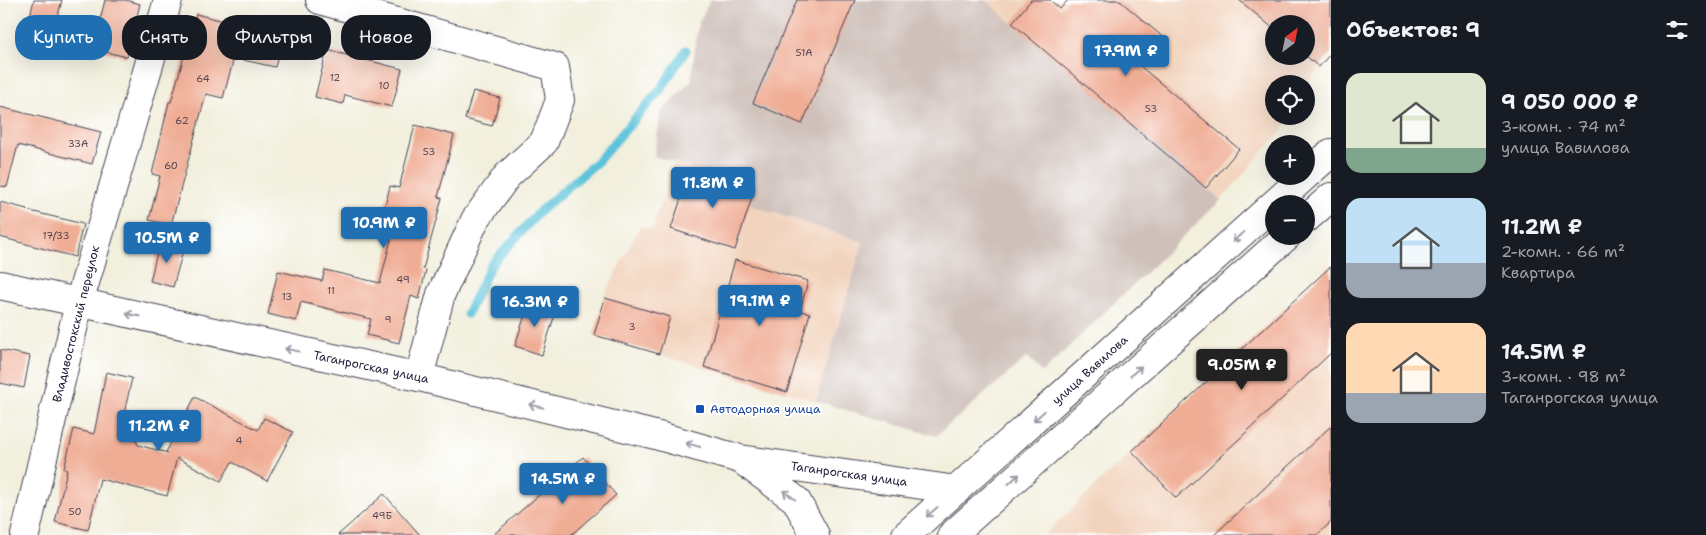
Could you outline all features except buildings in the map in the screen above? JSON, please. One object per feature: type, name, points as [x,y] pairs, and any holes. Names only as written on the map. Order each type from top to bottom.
[{"type":"main road","name":"Владивостокский переулок","points":[[25,535],[79,303],[168,0]]},
{"type":"main road","points":[[320,0],[555,67],[560,100],[544,142],[507,176],[474,220],[441,294],[419,377]]},
{"type":"main road","name":"улица Вавилова","points":[[1315,168],[1331,153]]},
{"type":"main road","name":"улица Вавилова","points":[[1284,195],[1296,185]]},
{"type":"main road","points":[[1315,211],[1331,197]]},
{"type":"main road","name":"улица Вавилова","points":[[906,535],[1265,212]]},
{"type":"main road","points":[[952,535],[1277,245]]},
{"type":"main road","name":"Таганрогская улица","points":[[0,285],[419,377],[659,436],[740,459],[957,490]]},
{"type":"main road","name":"Таганрогская улица","points":[[740,459],[796,500],[815,535]]},
{"type":"shaded area","points":[[710,0],[985,0],[1221,200],[1042,373],[1027,357],[936,436],[816,401],[863,242],[750,205],[755,188],[654,156],[661,112],[691,81],[698,24]]},
{"type":"shaded area","points":[[985,0],[1331,0],[1331,53],[1313,75],[1265,75],[1265,125],[1286,125],[1277,135],[1265,135],[1265,149],[1221,200]]},
{"type":"shaded area","points":[[674,162],[755,188],[750,205],[863,242],[816,401],[594,335],[606,292],[640,226],[652,229]]},
{"type":"shaded area","points":[[1331,266],[1331,535],[1044,535],[1107,475]]},
{"type":"waterway","points":[[467,314],[491,265],[540,211],[598,161],[661,89],[686,50]]},
{"type":"place","name":"Автодорная улица","points":[[700,409]]}]
